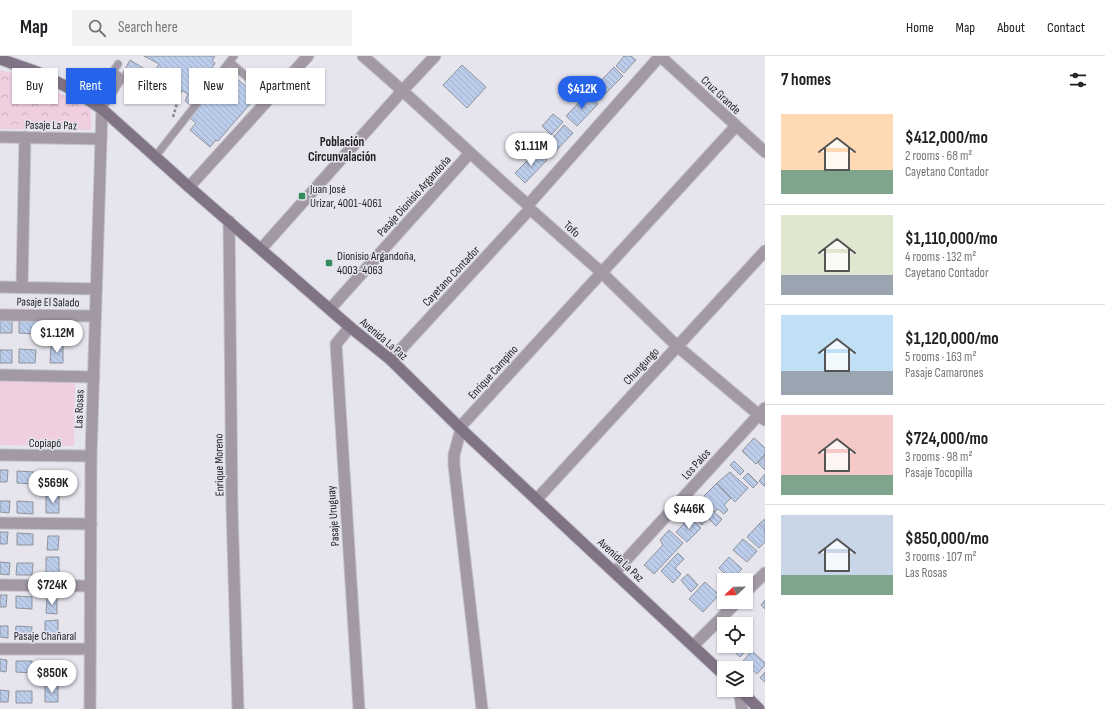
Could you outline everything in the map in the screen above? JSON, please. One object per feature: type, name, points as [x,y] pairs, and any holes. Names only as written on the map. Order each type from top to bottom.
[{"type":"main road","name":"Avenida La Paz","points":[[0,59],[55,80],[73,90],[102,110],[350,327],[391,360],[462,430],[717,667]]},
{"type":"main road","points":[[746,697],[759,709]]},
{"type":"street","points":[[189,187],[308,56]]},
{"type":"street","name":"Tofo","points":[[363,56],[403,90],[601,272],[677,346],[763,414]]},
{"type":"street","points":[[418,74],[423,63],[424,56]]},
{"type":"street","points":[[261,249],[435,56]]},
{"type":"street","name":"Cruz Grande","points":[[660,56],[765,152]]},
{"type":"street","name":"Cayetano Contador","points":[[391,360],[529,207],[660,56]]},
{"type":"street","name":"Las Rosas","points":[[90,709],[91,456],[102,110]]},
{"type":"street","name":"Enrique Campino","points":[[482,709],[454,465],[454,455],[462,430],[462,425],[736,126]]},
{"type":"street","name":"Pasaje La Paz","points":[[0,137],[101,139]]},
{"type":"street","points":[[22,287],[24,137]]},
{"type":"street","name":"Pasaje Dionisio Argandoña","points":[[330,309],[470,153]]},
{"type":"street","name":"Enrique Moreno","points":[[229,221],[232,509],[238,709]]},
{"type":"street","name":"Chungungo","points":[[537,499],[765,251]]},
{"type":"street","points":[[0,287],[96,289]]},
{"type":"street","name":"Pasaje El Salado","points":[[0,315],[95,316]]},
{"type":"street","name":"Pasaje Uruguay","points":[[350,327],[336,344],[359,709]]},
{"type":"street","points":[[0,375],[94,377]]},
{"type":"street","name":"Los Palos","points":[[615,572],[763,414]]},
{"type":"street","name":"Copiapó","points":[[0,456],[91,456]]},
{"type":"street","points":[[0,523],[91,524]]},
{"type":"street","points":[[753,585],[765,573]]},
{"type":"street","points":[[0,585],[90,586]]},
{"type":"street","points":[[694,646],[730,609]]},
{"type":"street","name":"Pasaje Chañaral","points":[[0,649],[90,649]]},
{"type":"street","points":[[740,697],[742,709]]},
{"type":"lane","points":[[155,157],[232,59],[246,74]]},
{"type":"lane","points":[[102,110],[122,78],[113,72],[118,64]]},
{"type":"path","points":[[177,104],[173,119],[178,128]]},
{"type":"green space","points":[[0,70],[12,73],[12,104],[58,104],[58,92],[66,96],[66,104],[81,104],[91,109],[91,130],[0,129]]},
{"type":"green space","points":[[0,381],[75,382],[74,446],[0,445]]},
{"type":"building","points":[[144,56],[215,56],[212,61],[215,63],[212,68],[189,68],[189,104],[185,101],[188,94],[181,90],[181,68],[157,68],[159,64]]},
{"type":"building","points":[[624,56],[631,56],[636,60],[624,73],[616,66]]},
{"type":"building","points":[[130,60],[143,68],[126,68]]},
{"type":"building","points":[[462,65],[486,87],[467,108],[443,85]]},
{"type":"building","points":[[614,67],[623,76],[602,97],[593,89]]},
{"type":"building","points":[[238,80],[246,87],[246,104],[250,104],[218,141],[216,140],[210,147],[190,130],[196,123],[190,118],[202,104],[238,104]]},
{"type":"building","points":[[587,94],[598,104],[577,126],[566,116]]},
{"type":"building","points":[[553,114],[563,122],[551,135],[542,126]]},
{"type":"building","points":[[564,125],[573,133],[552,155],[544,148]]},
{"type":"building","points":[[537,151],[547,160],[525,183],[515,173]]},
{"type":"building","points":[[0,320],[12,320],[12,333],[0,333]]},
{"type":"building","points":[[19,320],[36,321],[35,334],[19,333]]},
{"type":"building","points":[[50,320],[62,321],[62,338],[50,338]]},
{"type":"building","points":[[51,345],[63,345],[63,363],[50,363]]},
{"type":"building","points":[[19,349],[36,350],[35,363],[19,363]]},
{"type":"building","points":[[0,350],[12,350],[12,363],[0,363]]},
{"type":"building","points":[[754,438],[765,448],[765,454],[756,464],[742,451]]},
{"type":"building","points":[[765,455],[765,470],[758,463]]},
{"type":"building","points":[[734,461],[744,471],[740,475],[730,465]]},
{"type":"building","points":[[0,470],[8,470],[7,482],[0,482]]},
{"type":"building","points":[[17,471],[34,472],[33,484],[17,483]]},
{"type":"building","points":[[730,472],[748,488],[735,502],[717,483]]},
{"type":"building","points":[[748,473],[758,483],[753,488],[743,478]]},
{"type":"building","points":[[48,474],[59,474],[59,489],[48,488]]},
{"type":"building","points":[[765,474],[765,485],[764,486],[759,481]]},
{"type":"building","points":[[717,483],[731,498],[724,505],[728,510],[724,514],[718,509],[714,512],[701,499]]},
{"type":"building","points":[[59,495],[59,513],[46,513],[46,496]]},
{"type":"building","points":[[0,501],[10,501],[9,513],[0,512]]},
{"type":"building","points":[[17,501],[33,502],[33,514],[17,513]]},
{"type":"building","points":[[702,502],[722,519],[716,526],[708,518],[702,525],[690,515]]},
{"type":"building","points":[[690,517],[701,528],[687,542],[676,532]]},
{"type":"building","points":[[765,519],[765,530],[759,524]]},
{"type":"building","points":[[759,524],[765,530],[765,542],[759,548],[747,537]]},
{"type":"building","points":[[669,530],[683,543],[654,574],[644,565],[663,545],[660,540]]},
{"type":"building","points":[[0,532],[8,532],[7,544],[0,544]]},
{"type":"building","points":[[17,533],[33,534],[33,545],[17,545]]},
{"type":"building","points":[[48,536],[59,536],[58,550],[47,550]]},
{"type":"building","points":[[743,539],[757,551],[747,562],[733,550]]},
{"type":"building","points":[[678,553],[684,559],[675,568],[681,574],[673,583],[661,571]]},
{"type":"building","points":[[46,557],[59,557],[59,575],[46,575]]},
{"type":"building","points":[[729,557],[742,569],[738,573],[724,573],[719,568]]},
{"type":"building","points":[[0,562],[10,563],[9,575],[0,574]]},
{"type":"building","points":[[17,563],[33,563],[32,575],[16,575]]},
{"type":"building","points":[[688,574],[698,585],[691,592],[681,580]]},
{"type":"building","points":[[705,582],[717,593],[717,597],[703,612],[689,599]]},
{"type":"building","points":[[0,595],[7,595],[6,607],[0,607]]},
{"type":"building","points":[[16,596],[32,597],[32,609],[16,608]]},
{"type":"building","points":[[47,599],[57,599],[57,614],[46,613]]},
{"type":"building","points":[[765,600],[765,609],[761,605]]},
{"type":"building","points":[[58,620],[58,638],[45,638],[45,621]]},
{"type":"building","points":[[0,626],[8,626],[8,638],[0,637]]},
{"type":"building","points":[[16,626],[32,627],[31,639],[15,638]]},
{"type":"building","points":[[753,652],[765,663],[765,665],[757,674],[753,670],[753,661],[743,661]]},
{"type":"building","points":[[736,653],[744,653],[740,657]]},
{"type":"building","points":[[0,659],[7,660],[6,672],[0,671]]},
{"type":"building","points":[[16,661],[32,661],[32,673],[16,672]]},
{"type":"building","points":[[47,664],[58,664],[58,678],[47,678]]},
{"type":"building","points":[[765,672],[765,682],[760,678]]},
{"type":"building","points":[[45,685],[58,685],[58,702],[45,702]]},
{"type":"building","points":[[0,690],[9,691],[8,702],[0,702]]},
{"type":"building","points":[[16,691],[32,691],[32,703],[16,703]]},
{"type":"place","name":"Juan José Urizar, 4001-4061","points":[[302,196]]},
{"type":"place","name":"Dionisio Argandoña, 4003-4063","points":[[329,263]]},
{"type":"district","name":"Población Circunvalación","points":[[342,148]]}]
